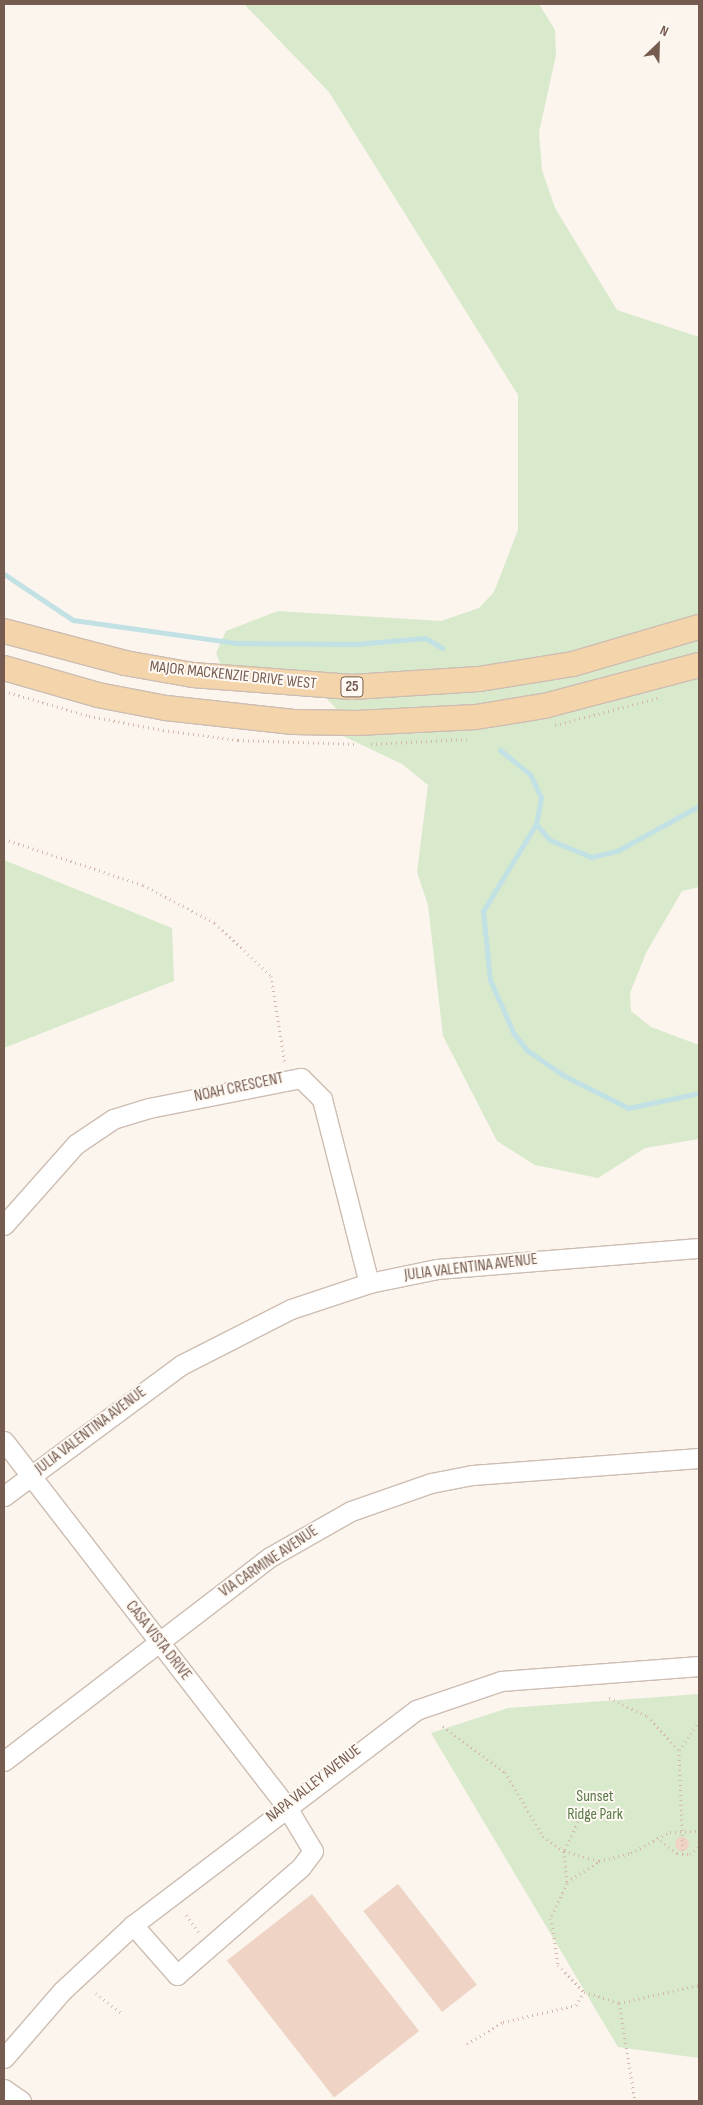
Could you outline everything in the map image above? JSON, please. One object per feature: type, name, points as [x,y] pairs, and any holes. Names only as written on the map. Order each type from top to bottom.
[{"type":"main road","name":"MAJOR MACKENZIE DRIVE WEST","points":[[4,631],[125,663],[193,675],[352,688],[479,679],[573,664],[699,627]]},
{"type":"main road","name":"25","points":[[4,668],[98,695],[166,708],[293,722],[357,723],[476,717],[544,706],[699,665]]},
{"type":"street","name":"NOAH CRESCENT","points":[[4,1225],[76,1144],[114,1119],[150,1108],[301,1078],[322,1099],[369,1283]]},
{"type":"street","name":"JULIA VALENTINA AVENUE","points":[[4,1496],[132,1399],[212,1347],[291,1309],[369,1283],[484,1264],[699,1248]]},
{"type":"street","points":[[4,1441],[31,1476]]},
{"type":"street","name":"VIA CARMINE AVENUE","points":[[4,1761],[159,1642],[313,1530],[394,1494],[472,1475],[699,1458]]},
{"type":"street","name":"CASA VISTA DRIVE","points":[[31,1476],[286,1806],[313,1851],[300,1868],[177,1975],[133,1925]]},
{"type":"street","name":"NAPA VALLEY AVENUE","points":[[4,2058],[62,1990],[133,1925],[396,1722],[456,1693],[508,1680],[699,1666]]},
{"type":"street","points":[[4,2089],[20,2101]]},
{"type":"path","points":[[4,839],[142,885],[215,924],[271,976],[286,1064]]},
{"type":"path","points":[[609,1698],[647,1716],[678,1750]]},
{"type":"path","points":[[683,1854],[678,1750],[699,1721]]},
{"type":"path","points":[[443,1726],[504,1772],[543,1836],[564,1851],[599,1861]]},
{"type":"path","points":[[580,1817],[564,1851],[567,1883],[551,1918],[551,1939],[558,1965],[584,1992],[619,2003],[699,1985]]},
{"type":"path","points":[[567,1883],[599,1861],[631,1853],[656,1837],[682,1828],[699,1831]]},
{"type":"path","points":[[656,1837],[670,1851],[683,1854],[699,1848]]},
{"type":"path","points":[[186,1915],[199,1933]]},
{"type":"path","points":[[467,2044],[502,2022],[576,2005],[584,1992]]},
{"type":"path","points":[[96,1993],[122,2013]]},
{"type":"path","points":[[619,2003],[635,2101]]},
{"type":"green space","points":[[244,4],[539,4],[555,30],[556,55],[539,132],[542,170],[555,208],[617,310],[699,337],[699,887],[682,891],[646,953],[630,993],[631,1011],[651,1027],[699,1045],[699,1139],[645,1148],[598,1178],[535,1165],[497,1141],[443,1036],[428,905],[417,872],[428,785],[402,764],[343,736],[340,713],[322,693],[221,665],[216,653],[226,631],[278,611],[441,621],[479,608],[494,592],[518,530],[518,395],[329,92]]},
{"type":"green space","points":[[4,860],[172,928],[174,981],[4,1048]]},
{"type":"green space","name":"Sunset Ridge Park","points":[[699,1694],[699,2058],[618,2047],[431,1733],[508,1708]]},
{"type":"building","points":[[682,1837],[687,1839],[689,1844],[687,1849],[682,1851],[677,1849],[675,1844],[677,1839]]},
{"type":"building","points":[[398,1884],[477,1985],[442,2012],[363,1911]]},
{"type":"building","points":[[312,1894],[419,2031],[334,2098],[227,1960]]},
{"type":"waterway","points":[[4,574],[73,620],[237,643],[356,644],[425,638],[442,648]]},
{"type":"waterway","points":[[500,750],[530,774],[541,798],[536,824],[483,911],[490,980],[514,1034],[528,1051],[563,1075],[628,1108],[699,1093]]},
{"type":"waterway","points":[[536,824],[550,840],[591,857],[617,851],[699,806]]}]
